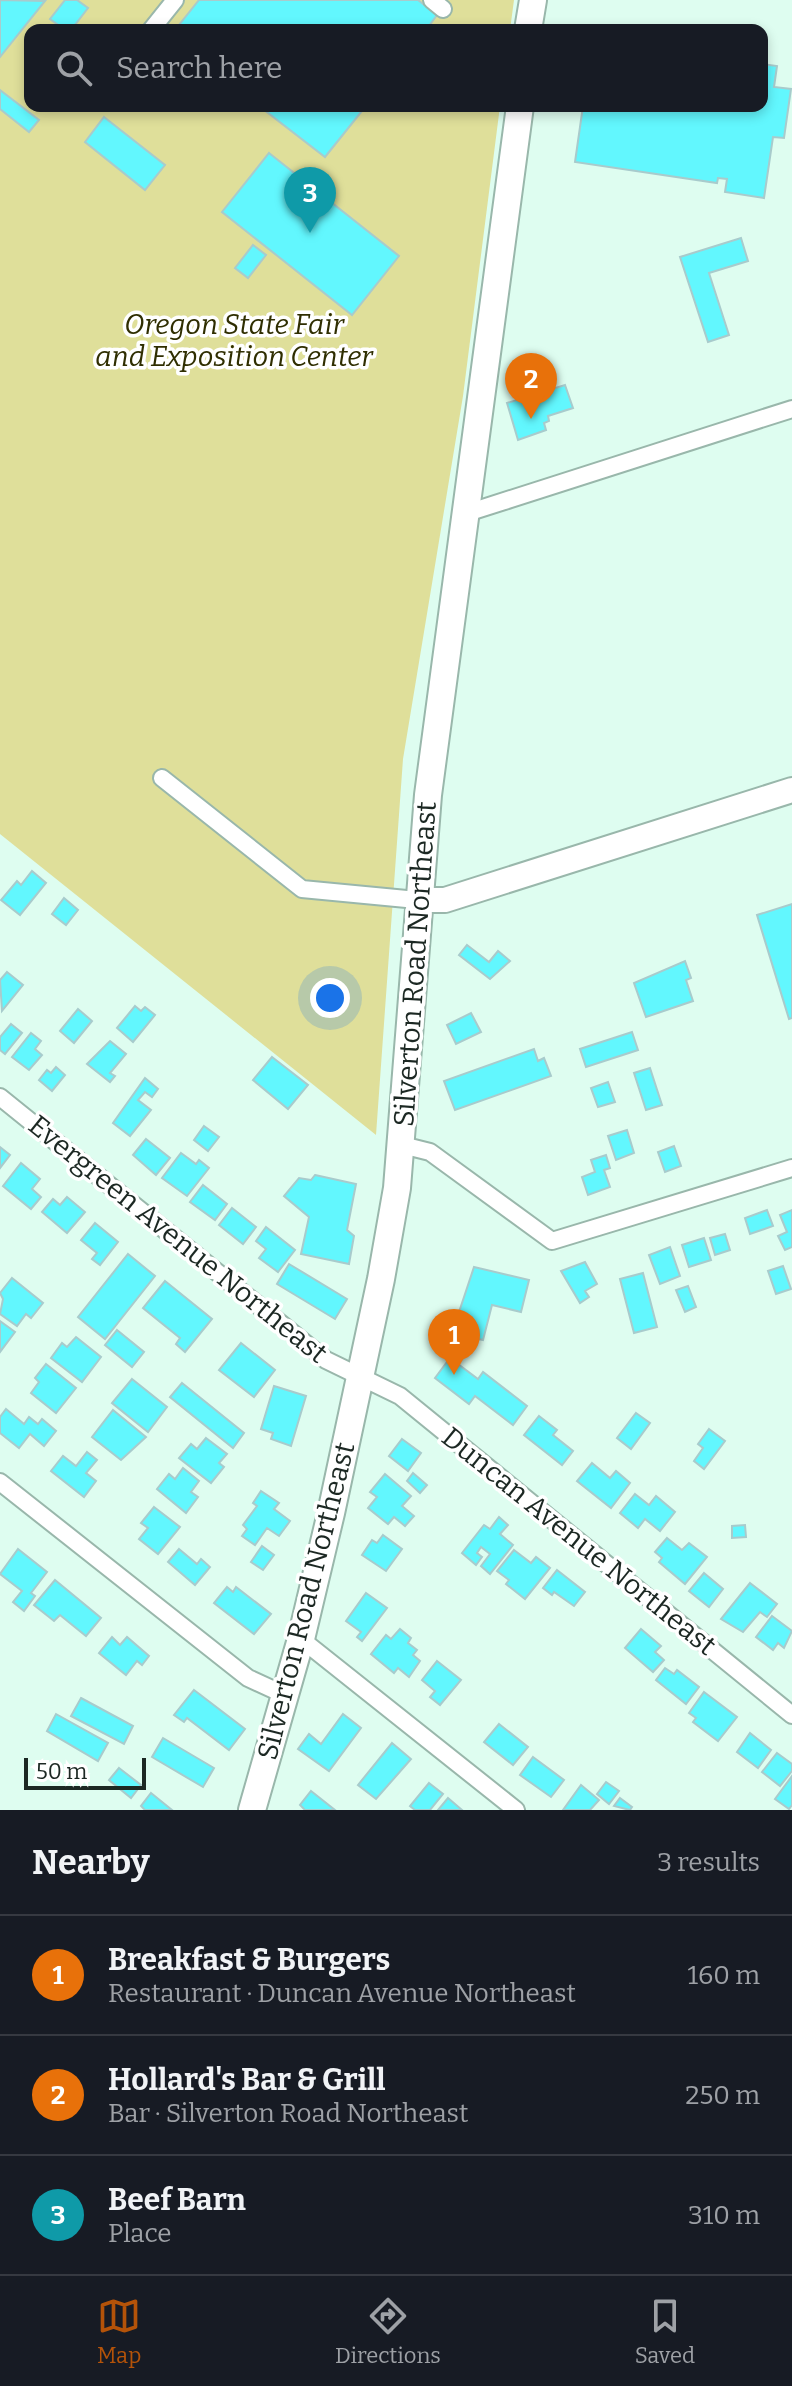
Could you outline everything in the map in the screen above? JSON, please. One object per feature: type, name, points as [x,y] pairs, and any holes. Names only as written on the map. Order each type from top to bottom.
[{"type":"main road","points":[[529,24],[533,0]]},
{"type":"main road","name":"Silverton Road Northeast","points":[[252,1810],[301,1639],[381,1279],[402,1145],[417,900],[428,795],[519,112]]},
{"type":"street","points":[[156,24],[175,0]]},
{"type":"street","points":[[467,513],[792,409]]},
{"type":"street","points":[[162,778],[302,889],[417,900],[445,900],[792,790]]},
{"type":"street","name":"Evergreen Avenue Northeast","points":[[0,1097],[326,1360],[360,1376]]},
{"type":"street","points":[[402,1145],[430,1152],[552,1241],[792,1168]]},
{"type":"street","name":"Duncan Avenue Northeast","points":[[360,1376],[400,1396],[792,1715]]},
{"type":"street","points":[[0,1482],[248,1678],[285,1695]]},
{"type":"street","points":[[301,1639],[516,1810]]},
{"type":"green space","name":"Oregon State Fair and Exposition Center","points":[[0,0],[514,0],[511,24],[24,24],[24,112],[499,112],[463,396],[403,759],[376,1135],[0,834]]},
{"type":"building","points":[[0,0],[45,1],[24,24],[0,57]]},
{"type":"building","points":[[65,0],[77,0],[88,8],[76,24],[57,24],[50,19]]},
{"type":"building","points":[[199,0],[418,0],[437,15],[430,24],[180,24]]},
{"type":"building","points":[[768,65],[777,66],[774,87],[791,89],[784,138],[773,137],[764,198],[725,192],[727,179],[718,178],[717,183],[575,162],[582,112],[768,112]]},
{"type":"building","points":[[0,90],[24,108],[24,112],[39,120],[29,132],[0,109]]},
{"type":"building","points":[[267,112],[361,112],[325,157]]},
{"type":"building","points":[[104,117],[165,165],[145,190],[85,142]]},
{"type":"building","points":[[269,153],[399,256],[352,315],[222,212]]},
{"type":"building","points":[[741,238],[748,261],[709,273],[729,335],[708,342],[680,257]]},
{"type":"building","points":[[253,245],[266,255],[248,278],[235,268]]},
{"type":"building","points":[[565,385],[573,408],[548,416],[549,421],[544,423],[546,430],[518,440],[507,403]]},
{"type":"building","points":[[32,871],[46,883],[20,915],[1,900],[17,881],[21,885]]},
{"type":"building","points":[[64,898],[78,910],[66,925],[52,914]]},
{"type":"building","points":[[792,904],[792,1018],[789,1019],[757,915]]},
{"type":"building","points":[[467,945],[489,962],[498,951],[510,961],[490,979],[459,955]]},
{"type":"building","points":[[685,961],[691,978],[686,980],[693,1001],[646,1017],[634,983]]},
{"type":"building","points":[[7,972],[23,985],[2,1011],[0,980]]},
{"type":"building","points":[[135,1006],[141,1011],[145,1007],[155,1015],[133,1042],[117,1028]]},
{"type":"building","points":[[78,1009],[92,1021],[74,1043],[60,1031]]},
{"type":"building","points":[[471,1013],[481,1032],[456,1044],[447,1025]]},
{"type":"building","points":[[11,1024],[22,1033],[5,1054],[0,1050],[0,1037]]},
{"type":"building","points":[[632,1032],[638,1050],[586,1067],[580,1049]]},
{"type":"building","points":[[31,1033],[41,1041],[35,1049],[42,1055],[29,1070],[12,1057]]},
{"type":"building","points":[[110,1041],[126,1054],[110,1073],[115,1076],[110,1082],[87,1064]]},
{"type":"building","points":[[534,1049],[538,1061],[544,1058],[551,1076],[455,1110],[444,1081]]},
{"type":"building","points":[[272,1057],[308,1085],[288,1109],[253,1080]]},
{"type":"building","points":[[56,1067],[65,1075],[52,1091],[39,1080],[47,1070],[51,1073]]},
{"type":"building","points":[[650,1068],[662,1105],[646,1110],[634,1073]]},
{"type":"building","points":[[145,1078],[158,1089],[152,1097],[145,1092],[138,1100],[151,1110],[130,1136],[113,1123]]},
{"type":"building","points":[[608,1082],[615,1102],[598,1107],[591,1088]]},
{"type":"building","points":[[204,1126],[219,1137],[208,1151],[194,1140]]},
{"type":"building","points":[[627,1130],[634,1153],[616,1160],[608,1136]]},
{"type":"building","points":[[146,1139],[170,1158],[156,1175],[133,1155]]},
{"type":"building","points":[[674,1146],[681,1166],[665,1172],[658,1152]]},
{"type":"building","points":[[0,1147],[10,1155],[0,1168]]},
{"type":"building","points":[[181,1153],[196,1164],[199,1160],[209,1168],[187,1196],[162,1178]]},
{"type":"building","points":[[606,1155],[610,1168],[604,1170],[610,1187],[588,1195],[582,1177],[595,1172],[591,1160]]},
{"type":"building","points":[[21,1163],[40,1179],[32,1189],[41,1197],[31,1209],[3,1186]]},
{"type":"building","points":[[315,1175],[356,1184],[347,1230],[354,1236],[349,1264],[301,1254],[309,1217],[284,1196],[299,1178],[311,1180]]},
{"type":"building","points":[[203,1185],[227,1204],[215,1220],[190,1202]]},
{"type":"building","points":[[67,1197],[85,1212],[67,1233],[42,1212],[53,1199],[60,1205]]},
{"type":"building","points":[[232,1208],[256,1227],[243,1244],[219,1225]]},
{"type":"building","points":[[767,1210],[773,1226],[750,1234],[745,1218]]},
{"type":"building","points":[[792,1210],[792,1247],[785,1250],[778,1236],[787,1232],[780,1215]]},
{"type":"building","points":[[95,1223],[118,1242],[100,1265],[92,1259],[97,1253],[81,1240]]},
{"type":"building","points":[[266,1227],[295,1250],[278,1272],[259,1258],[266,1249],[256,1241]]},
{"type":"building","points":[[725,1234],[730,1250],[715,1255],[710,1238]]},
{"type":"building","points":[[704,1238],[711,1260],[689,1267],[682,1245]]},
{"type":"building","points":[[670,1247],[680,1276],[660,1284],[649,1255]]},
{"type":"building","points":[[128,1254],[155,1276],[105,1339],[78,1317]]},
{"type":"building","points":[[585,1262],[597,1284],[585,1291],[589,1297],[580,1303],[561,1271]]},
{"type":"building","points":[[289,1264],[347,1299],[335,1319],[277,1284]]},
{"type":"building","points":[[783,1266],[791,1289],[776,1294],[768,1271]]},
{"type":"building","points":[[474,1267],[529,1280],[521,1312],[492,1305],[483,1340],[460,1335],[464,1317],[458,1315]]},
{"type":"building","points":[[643,1273],[657,1327],[634,1333],[620,1279]]},
{"type":"building","points":[[12,1278],[43,1303],[31,1318],[26,1314],[17,1326],[0,1314],[3,1299],[0,1293]]},
{"type":"building","points":[[165,1281],[212,1319],[185,1352],[176,1344],[180,1338],[143,1308]]},
{"type":"building","points":[[688,1286],[696,1307],[685,1312],[676,1290]]},
{"type":"building","points":[[0,1321],[15,1332],[0,1352]]},
{"type":"building","points":[[117,1330],[144,1352],[132,1367],[105,1345]]},
{"type":"building","points":[[76,1337],[101,1357],[82,1382],[51,1358],[62,1343],[67,1347]]},
{"type":"building","points":[[241,1343],[275,1370],[254,1397],[219,1370]]},
{"type":"building","points":[[450,1358],[478,1379],[483,1372],[527,1406],[513,1425],[475,1396],[469,1404],[435,1378]]},
{"type":"building","points":[[46,1364],[76,1388],[56,1413],[31,1393],[39,1382],[35,1378]]},
{"type":"building","points":[[132,1379],[167,1407],[148,1432],[112,1403]]},
{"type":"building","points":[[182,1383],[244,1433],[233,1448],[170,1397]]},
{"type":"building","points":[[274,1386],[306,1396],[291,1446],[271,1439],[273,1433],[261,1429]]},
{"type":"building","points":[[6,1409],[24,1424],[29,1417],[38,1424],[42,1419],[56,1431],[44,1446],[30,1434],[19,1448],[0,1433],[0,1417]]},
{"type":"building","points":[[113,1410],[146,1437],[121,1460],[92,1437]]},
{"type":"building","points":[[636,1413],[650,1423],[631,1449],[617,1438]]},
{"type":"building","points":[[539,1416],[557,1430],[553,1435],[573,1451],[562,1465],[524,1435]]},
{"type":"building","points":[[709,1429],[725,1441],[704,1469],[694,1461],[703,1448],[698,1444]]},
{"type":"building","points":[[206,1438],[227,1454],[219,1463],[224,1467],[211,1483],[179,1458],[191,1444],[197,1449]]},
{"type":"building","points":[[402,1439],[421,1453],[408,1471],[389,1456]]},
{"type":"building","points":[[87,1452],[97,1460],[86,1473],[96,1481],[84,1497],[51,1471],[63,1456],[76,1466]]},
{"type":"building","points":[[592,1463],[610,1478],[616,1471],[630,1483],[611,1508],[577,1481]]},
{"type":"building","points":[[183,1468],[199,1481],[191,1492],[198,1497],[186,1513],[157,1489],[169,1474],[175,1479]]},
{"type":"building","points":[[413,1473],[427,1485],[420,1493],[407,1481]]},
{"type":"building","points":[[385,1474],[411,1496],[402,1506],[414,1516],[405,1526],[394,1517],[388,1524],[368,1508],[377,1497],[370,1492]]},
{"type":"building","points":[[261,1491],[279,1503],[274,1509],[290,1521],[279,1536],[267,1528],[255,1545],[242,1536],[247,1529],[243,1525],[257,1506],[253,1503]]},
{"type":"building","points":[[635,1494],[649,1505],[656,1496],[675,1512],[660,1531],[645,1519],[638,1528],[620,1513]]},
{"type":"building","points":[[154,1507],[180,1527],[158,1554],[139,1539],[148,1528],[141,1523]]},
{"type":"building","points":[[499,1517],[508,1525],[500,1534],[513,1545],[490,1574],[481,1566],[490,1554],[481,1547],[477,1553],[482,1557],[476,1565],[462,1553],[484,1525],[490,1529]]},
{"type":"building","points":[[745,1525],[746,1537],[732,1538],[732,1526]]},
{"type":"building","points":[[383,1535],[402,1549],[386,1571],[362,1555],[372,1540],[377,1543]]},
{"type":"building","points":[[667,1538],[682,1550],[689,1543],[707,1557],[685,1584],[659,1562],[662,1558],[655,1552]]},
{"type":"building","points":[[262,1546],[274,1555],[263,1570],[251,1562]]},
{"type":"building","points":[[18,1549],[47,1572],[31,1593],[35,1596],[24,1611],[13,1602],[22,1591],[0,1574]]},
{"type":"building","points":[[179,1549],[197,1564],[201,1559],[210,1567],[195,1585],[168,1562]]},
{"type":"building","points":[[514,1550],[531,1563],[536,1557],[550,1568],[525,1599],[506,1584],[509,1580],[497,1571]]},
{"type":"building","points":[[557,1570],[585,1592],[574,1606],[543,1588]]},
{"type":"building","points":[[704,1573],[723,1589],[709,1607],[689,1591]]},
{"type":"building","points":[[55,1580],[101,1618],[86,1636],[60,1615],[54,1621],[34,1605]]},
{"type":"building","points":[[750,1583],[777,1604],[767,1617],[760,1612],[743,1632],[721,1619]]},
{"type":"building","points":[[227,1587],[233,1592],[236,1587],[271,1614],[254,1634],[214,1603]]},
{"type":"building","points":[[366,1593],[387,1608],[362,1641],[357,1637],[361,1632],[346,1621]]},
{"type":"building","points":[[772,1616],[792,1631],[784,1648],[778,1643],[773,1650],[756,1637]]},
{"type":"building","points":[[400,1629],[411,1638],[408,1643],[417,1650],[413,1655],[420,1661],[409,1677],[398,1668],[394,1673],[371,1654],[386,1635],[391,1639]]},
{"type":"building","points":[[641,1629],[661,1646],[655,1652],[664,1660],[653,1672],[625,1648]]},
{"type":"building","points":[[112,1637],[120,1645],[127,1637],[149,1656],[142,1665],[137,1661],[126,1675],[99,1653]]},
{"type":"building","points":[[437,1661],[461,1680],[440,1705],[430,1697],[435,1691],[422,1680]]},
{"type":"building","points":[[665,1668],[674,1674],[677,1670],[699,1687],[686,1704],[656,1680]]},
{"type":"building","points":[[194,1690],[245,1729],[229,1750],[187,1718],[184,1722],[174,1715]]},
{"type":"building","points":[[704,1692],[737,1717],[718,1741],[693,1722],[696,1718],[689,1713]]},
{"type":"building","points":[[81,1698],[133,1726],[124,1744],[71,1716]]},
{"type":"building","points":[[56,1714],[108,1743],[98,1761],[47,1731]]},
{"type":"building","points":[[343,1714],[361,1728],[329,1771],[298,1749],[309,1734],[321,1744]]},
{"type":"building","points":[[499,1724],[528,1747],[513,1765],[484,1742]]},
{"type":"building","points":[[750,1733],[771,1750],[758,1768],[737,1752]]},
{"type":"building","points":[[163,1738],[214,1768],[203,1787],[152,1757]]},
{"type":"building","points":[[392,1743],[411,1759],[376,1799],[358,1785]]},
{"type":"building","points":[[777,1753],[792,1764],[792,1771],[780,1786],[762,1772]]},
{"type":"building","points":[[533,1757],[564,1780],[551,1797],[520,1775]]},
{"type":"building","points":[[119,1768],[141,1785],[131,1798],[109,1780]]},
{"type":"building","points":[[792,1776],[792,1805],[789,1809],[775,1799]]},
{"type":"building","points":[[606,1782],[619,1791],[609,1804],[597,1794]]},
{"type":"building","points":[[429,1783],[443,1794],[430,1810],[415,1810],[410,1806]]},
{"type":"building","points":[[581,1785],[599,1800],[590,1810],[563,1810]]},
{"type":"building","points":[[311,1791],[335,1810],[305,1810],[300,1805]]},
{"type":"building","points":[[151,1793],[172,1810],[145,1810],[141,1806]]},
{"type":"building","points":[[448,1798],[462,1810],[438,1810]]},
{"type":"building","points":[[620,1798],[632,1807],[630,1810],[614,1806]]},
{"type":"place","name":"Beef Barn","points":[[310,233]]},
{"type":"place","name":"Hollard's Bar & Grill","points":[[531,419]]},
{"type":"place","name":"Breakfast & Burgers","points":[[454,1375]]}]
